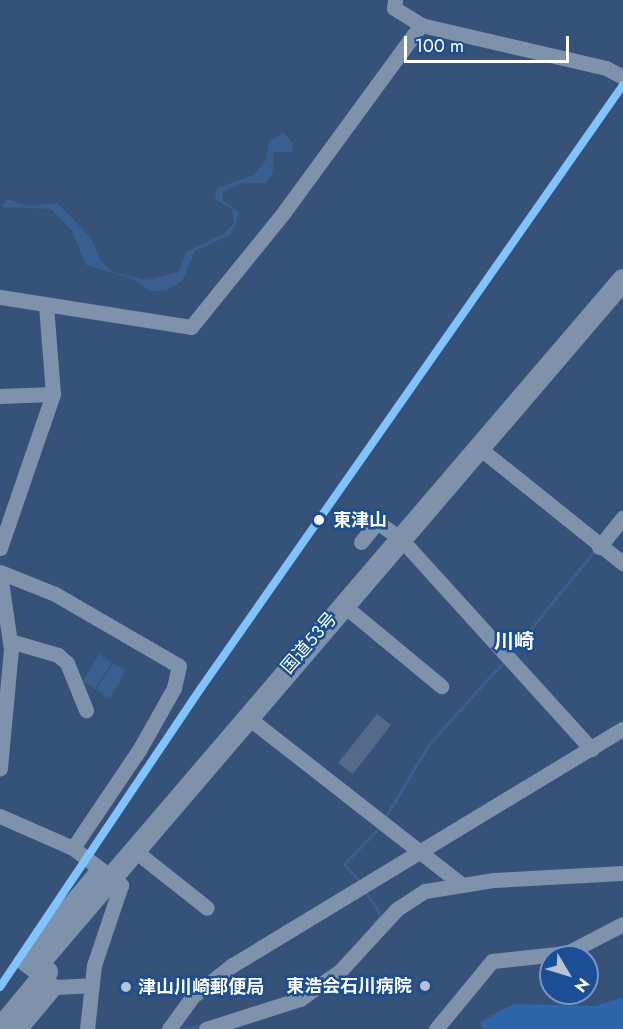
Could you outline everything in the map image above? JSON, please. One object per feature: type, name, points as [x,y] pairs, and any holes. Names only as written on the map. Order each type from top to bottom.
[{"type":"highway","name":"国道53号","points":[[484,452],[623,280]]},
{"type":"highway","name":"国道53号","points":[[0,1029],[47,974],[110,876],[251,719],[484,452],[623,300]]},
{"type":"highway","name":"国道53号","points":[[110,876],[144,858],[251,719]]},
{"type":"highway","name":"国道53号","points":[[0,1010],[47,974]]},
{"type":"street","points":[[395,0],[394,8],[422,25],[622,74]]},
{"type":"street","points":[[0,297],[191,327],[284,212],[422,25]]},
{"type":"street","points":[[0,548],[53,394],[46,306]]},
{"type":"street","points":[[0,396],[53,394]]},
{"type":"street","points":[[484,452],[599,547],[623,563]]},
{"type":"street","points":[[599,547],[623,517]]},
{"type":"street","points":[[361,542],[377,522],[405,542],[591,749]]},
{"type":"street","points":[[0,768],[2,713],[10,641],[0,573],[55,594],[179,666],[174,688],[139,750],[73,848]]},
{"type":"street","points":[[347,608],[441,686]]},
{"type":"street","points":[[10,641],[58,655],[67,663],[86,710]]},
{"type":"street","points":[[251,719],[417,852],[450,871],[460,883]]},
{"type":"street","points":[[169,1029],[210,980],[417,852],[623,729]]},
{"type":"street","points":[[0,816],[73,848],[110,876],[90,985],[87,1029]]},
{"type":"street","points":[[144,858],[207,908]]},
{"type":"street","points":[[206,1029],[300,999],[340,971],[406,902],[425,891],[460,883],[623,873]]},
{"type":"street","points":[[436,1029],[492,961],[567,954],[623,924]]},
{"type":"street","points":[[21,1029],[47,974],[90,985]]},
{"type":"shaded area","points":[[284,133],[293,143],[292,152],[273,152],[273,172],[266,183],[241,183],[222,193],[222,200],[239,212],[230,235],[195,251],[182,281],[165,291],[150,291],[133,279],[86,265],[72,231],[51,209],[2,207],[8,199],[27,206],[57,203],[91,238],[101,261],[113,272],[147,280],[178,272],[186,252],[224,234],[234,223],[232,209],[215,199],[217,188],[254,175],[266,160],[269,141]]},
{"type":"shaded area","points":[[99,654],[112,662],[95,689],[83,681]]},
{"type":"shaded area","points":[[113,663],[126,670],[110,698],[96,690]]},
{"type":"shaded area","points":[[623,997],[623,1029],[483,1029],[480,1022],[514,1004],[599,1005]]},
{"type":"building","points":[[377,714],[391,725],[353,774],[338,763]]},
{"type":"waterway","points":[[515,648],[595,550]]},
{"type":"waterway","points":[[386,816],[429,744],[504,661]]},
{"type":"waterway","points":[[360,882],[344,864],[377,830]]},
{"type":"waterway","points":[[366,893],[381,915],[374,923]]},
{"type":"waterway","points":[[181,1029],[203,1025]]},
{"type":"transit line","points":[[0,987],[201,688],[623,85]]},
{"type":"place","name":"東津山","points":[[319,520]]},
{"type":"place","name":"東浩会石川病院","points":[[425,986]]},
{"type":"place","name":"津山川崎郵便局","points":[[126,987]]},
{"type":"district","name":"川崎","points":[[514,641]]}]
